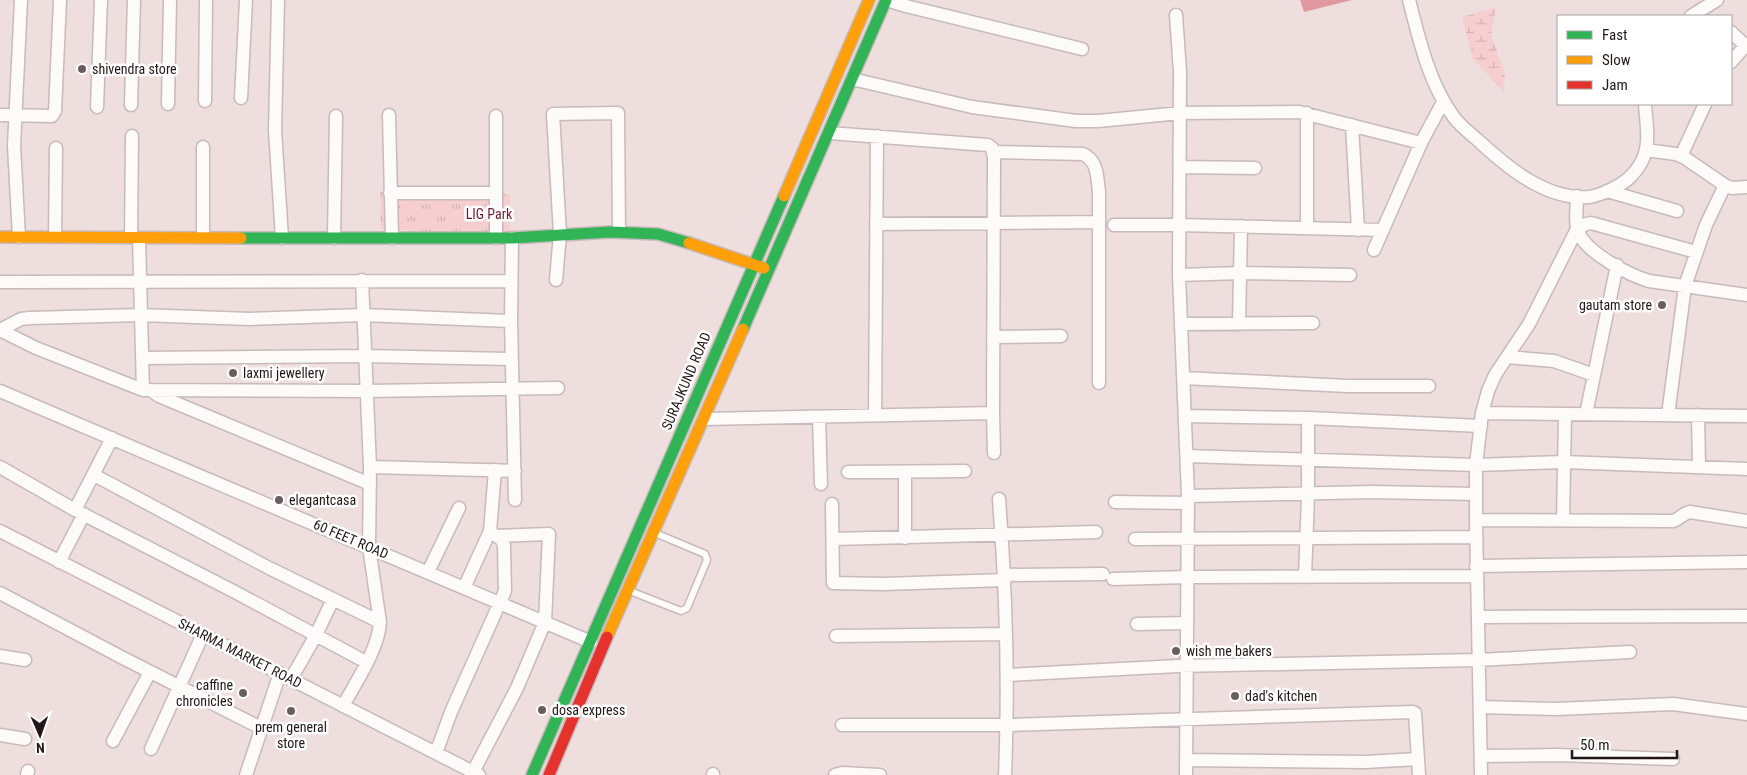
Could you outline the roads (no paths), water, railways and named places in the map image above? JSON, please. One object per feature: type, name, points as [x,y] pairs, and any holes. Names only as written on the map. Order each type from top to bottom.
[{"type":"main road","name":"SURAJKUND ROAD","points":[[532,775],[869,0]]},
{"type":"main road","points":[[549,775],[576,705],[704,419],[886,0]]},
{"type":"main road","points":[[0,237],[512,238],[618,232],[658,234],[671,237],[769,270]]},
{"type":"street","points":[[19,237],[14,146],[21,0]]},
{"type":"street","points":[[0,115],[52,116],[55,111],[60,0]]},
{"type":"street","points":[[98,107],[101,0]]},
{"type":"street","points":[[132,106],[134,0]]},
{"type":"street","points":[[168,104],[170,0]]},
{"type":"street","points":[[205,101],[206,0]]},
{"type":"street","points":[[241,98],[246,0]]},
{"type":"street","points":[[278,0],[275,130],[282,238]]},
{"type":"street","points":[[886,0],[1082,49]]},
{"type":"street","points":[[1409,0],[1429,69],[1443,102],[1454,118],[1498,159],[1533,183],[1557,193],[1589,197],[1620,186],[1631,178],[1644,158],[1646,150],[1645,105]]},
{"type":"street","points":[[1696,15],[1709,12],[1717,0]]},
{"type":"street","points":[[1176,15],[1180,72],[1179,275],[1188,499],[1186,775]]},
{"type":"street","points":[[1732,33],[1746,45],[1732,61]]},
{"type":"street","points":[[852,79],[972,107],[1076,121],[1180,114],[1307,112],[1421,143]]},
{"type":"street","points":[[1374,250],[1421,143],[1443,102]]},
{"type":"street","points":[[1681,156],[1705,105]]},
{"type":"street","points":[[1307,112],[1307,228]]},
{"type":"street","points":[[556,280],[560,234],[553,114],[618,113],[618,232]]},
{"type":"street","points":[[389,115],[392,238]]},
{"type":"street","points":[[334,238],[336,116]]},
{"type":"street","points":[[496,116],[496,238]]},
{"type":"street","points":[[1352,125],[1358,230]]},
{"type":"street","points":[[829,133],[988,145],[994,152],[994,453]]},
{"type":"street","points":[[132,136],[135,238],[140,282],[142,358],[146,390]]},
{"type":"street","points":[[875,415],[877,136]]},
{"type":"street","points":[[203,147],[203,238]]},
{"type":"street","points":[[55,236],[56,148]]},
{"type":"street","points":[[1646,150],[1676,154],[1725,185],[1732,188],[1747,187]]},
{"type":"street","points":[[994,152],[1083,154],[1090,157],[1096,166],[1099,192],[1099,383]]},
{"type":"street","points":[[1180,167],[1255,168]]},
{"type":"street","points":[[1668,415],[1684,286],[1706,225],[1725,185]]},
{"type":"street","points":[[1606,191],[1677,211]]},
{"type":"street","points":[[390,193],[496,193]]},
{"type":"street","points":[[1577,196],[1576,223],[1579,235],[1589,247],[1639,278],[1747,295]]},
{"type":"street","points":[[876,224],[1098,222]]},
{"type":"street","points":[[1481,775],[1476,571],[1476,465],[1482,413],[1488,391],[1507,357],[1529,324],[1578,229],[1592,223],[1696,252]]},
{"type":"street","points":[[1114,225],[1383,230]]},
{"type":"street","points":[[1239,324],[1242,226]]},
{"type":"street","points":[[512,238],[510,281],[515,500]]},
{"type":"street","points":[[1586,414],[1617,265]]},
{"type":"street","points":[[1179,275],[1350,275]]},
{"type":"street","points":[[344,706],[376,644],[380,632],[369,547],[370,467],[362,280]]},
{"type":"street","points":[[0,282],[510,281]]},
{"type":"street","points":[[0,330],[21,319],[30,318],[140,315],[250,319],[363,315],[511,321]]},
{"type":"street","points":[[1181,324],[1313,324]]},
{"type":"street","points":[[0,330],[36,348],[146,390],[370,484]]},
{"type":"street","points":[[993,337],[1061,336]]},
{"type":"street","points":[[142,358],[365,356],[512,359]]},
{"type":"street","points":[[1507,357],[1554,361],[1594,375]]},
{"type":"street","points":[[1183,378],[1348,386],[1430,386]]},
{"type":"street","points":[[146,390],[367,391],[558,388]]},
{"type":"street","name":"60 FEET ROAD","points":[[0,391],[590,642]]},
{"type":"street","points":[[704,419],[993,413]]},
{"type":"street","points":[[1482,413],[1747,416]]},
{"type":"street","points":[[1563,520],[1565,414]]},
{"type":"street","points":[[1698,415],[1699,466]]},
{"type":"street","points":[[1185,416],[1308,418],[1480,426]]},
{"type":"street","points":[[819,417],[821,484]]},
{"type":"street","points":[[1305,577],[1309,460],[1308,418]]},
{"type":"street","points":[[59,562],[94,475],[112,438]]},
{"type":"street","points":[[1186,456],[1476,465],[1564,462],[1747,469]]},
{"type":"street","points":[[0,467],[80,512],[366,662]]},
{"type":"street","points":[[370,467],[515,471]]},
{"type":"street","points":[[464,588],[493,534],[495,470]]},
{"type":"street","points":[[848,472],[965,470]]},
{"type":"street","points":[[905,472],[905,538]]},
{"type":"street","points":[[94,475],[269,568],[380,622]]},
{"type":"street","points":[[1115,502],[1372,492],[1476,494]]},
{"type":"street","points":[[999,499],[1005,577],[1007,675],[1005,775]]},
{"type":"street","points":[[832,504],[834,540],[833,583],[883,584],[1005,577],[1305,577],[1747,562]]},
{"type":"street","points":[[428,572],[459,508]]},
{"type":"street","points":[[1476,520],[1673,521],[1690,512],[1747,522]]},
{"type":"street","name":"SHARMA MARKET ROAD","points":[[0,531],[476,773]]},
{"type":"street","points":[[834,540],[1096,532]]},
{"type":"street","points":[[436,753],[451,712],[506,591],[504,545],[493,534]]},
{"type":"street","points":[[476,773],[517,688],[544,622],[549,534],[493,534]]},
{"type":"street","points":[[1135,539],[1476,538]]},
{"type":"street","points":[[0,593],[261,728]]},
{"type":"street","points":[[246,775],[261,728],[285,676],[316,635],[333,599]]},
{"type":"street","points":[[1478,617],[1747,616]]},
{"type":"street","points":[[1136,624],[1187,623]]},
{"type":"street","points":[[151,749],[203,634]]},
{"type":"street","points":[[836,636],[1006,634]]},
{"type":"street","points":[[1007,675],[1187,666],[1478,660],[1630,652]]},
{"type":"street","points":[[0,656],[26,660]]},
{"type":"street","points":[[113,741],[150,672]]},
{"type":"street","points":[[1480,707],[1556,709],[1673,704],[1747,714]]},
{"type":"street","points":[[842,725],[1007,725],[1413,712],[1415,713],[1419,775]]},
{"type":"street","points":[[0,735],[25,739]]},
{"type":"street","points":[[1481,756],[1558,755],[1673,759]]},
{"type":"street","points":[[1186,760],[1365,762],[1418,760]]},
{"type":"street","points":[[835,775],[842,773],[880,775]]},
{"type":"lane","points":[[627,590],[681,611],[687,608],[707,556],[653,532]]},
{"type":"place","name":"shivendra store","points":[[82,69]]},
{"type":"place","name":"gautam store","points":[[1662,305]]},
{"type":"place","name":"laxmi jewellery","points":[[233,373]]},
{"type":"place","name":"elegantcasa","points":[[279,500]]},
{"type":"place","name":"wish me bakers","points":[[1176,651]]},
{"type":"place","name":"caffine chronicles","points":[[243,693]]},
{"type":"place","name":"dad's kitchen","points":[[1235,696]]},
{"type":"place","name":"dosa express","points":[[542,710]]},
{"type":"place","name":"prem general store","points":[[291,711]]},
{"type":"park label","name":"LIG Park","points":[[489,214]]}]
